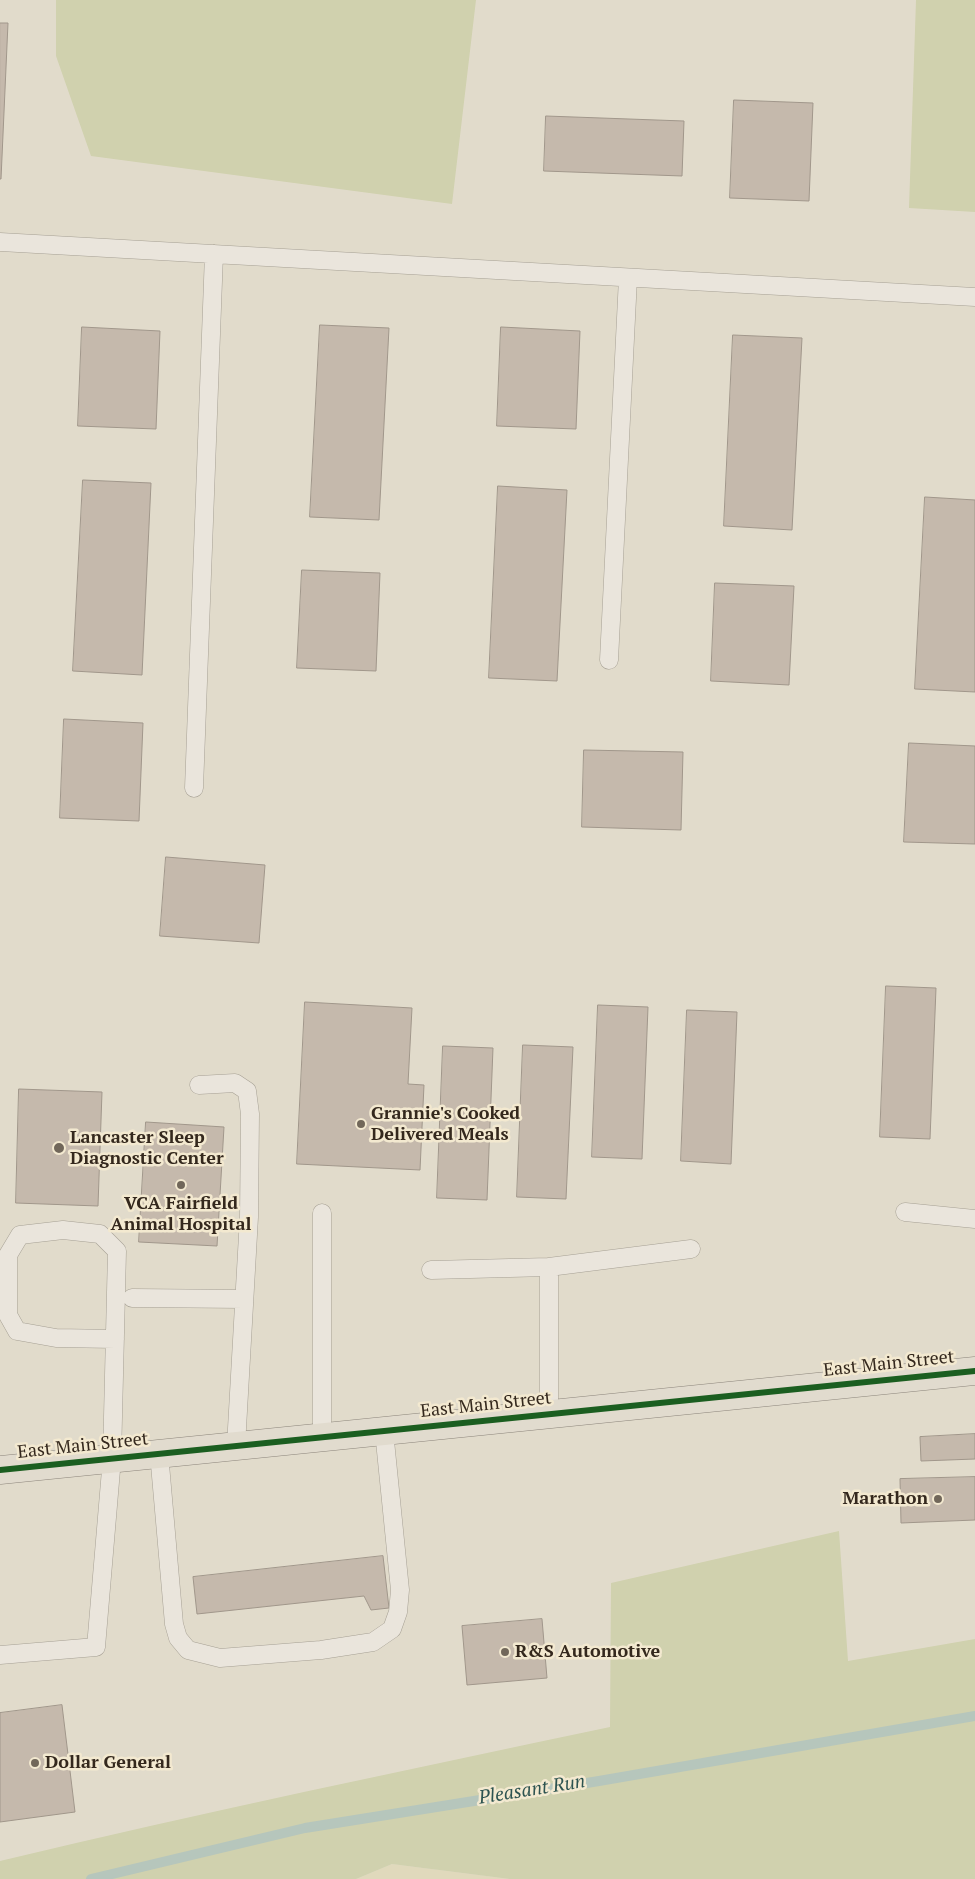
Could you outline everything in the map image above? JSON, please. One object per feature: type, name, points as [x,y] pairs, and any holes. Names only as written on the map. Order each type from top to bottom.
[{"type":"main road","name":"East Main Street","points":[[0,1470],[975,1370]]},
{"type":"lane","points":[[0,242],[975,297]]},
{"type":"lane","points":[[194,788],[214,254]]},
{"type":"lane","points":[[609,660],[628,278]]},
{"type":"lane","points":[[198,1085],[235,1083],[247,1091],[250,1114],[249,1217],[236,1446]]},
{"type":"lane","points":[[905,1212],[975,1219]]},
{"type":"lane","points":[[322,1213],[322,1437]]},
{"type":"lane","points":[[0,1655],[96,1647],[112,1458],[115,1339],[117,1251],[100,1234],[63,1230],[20,1235],[8,1255],[8,1315],[17,1330],[56,1338],[115,1339]]},
{"type":"lane","points":[[431,1270],[549,1268],[691,1249]]},
{"type":"lane","points":[[549,1268],[549,1414]]},
{"type":"lane","points":[[132,1298],[244,1299]]},
{"type":"lane","points":[[159,1453],[174,1624],[178,1638],[188,1650],[220,1658],[321,1650],[373,1642],[392,1629],[398,1612],[400,1590],[384,1431]]},
{"type":"shaded area","points":[[392,1864],[510,1879],[356,1879]]},
{"type":"green space","points":[[56,0],[476,0],[452,204],[91,156],[56,56]]},
{"type":"green space","points":[[916,0],[975,0],[975,212],[909,208]]},
{"type":"green space","points":[[839,1531],[848,1661],[975,1639],[975,1879],[510,1879],[392,1864],[356,1879],[0,1879],[0,1861],[229,1808],[610,1727],[611,1583]]},
{"type":"building","points":[[0,23],[8,23],[1,179],[0,179]]},
{"type":"building","points":[[734,100],[813,103],[809,201],[730,198]]},
{"type":"building","points":[[546,116],[684,121],[682,176],[544,171]]},
{"type":"building","points":[[320,325],[389,328],[379,520],[310,517]]},
{"type":"building","points":[[82,327],[160,331],[156,429],[78,426]]},
{"type":"building","points":[[501,327],[580,331],[576,429],[497,426]]},
{"type":"building","points":[[733,335],[802,338],[792,530],[724,526]]},
{"type":"building","points":[[83,480],[151,483],[142,675],[73,671]]},
{"type":"building","points":[[498,486],[567,490],[557,681],[489,678]]},
{"type":"building","points":[[925,497],[975,500],[975,692],[915,689]]},
{"type":"building","points":[[302,570],[380,573],[376,671],[297,668]]},
{"type":"building","points":[[715,583],[794,586],[789,685],[711,681]]},
{"type":"building","points":[[64,719],[143,723],[139,821],[60,818]]},
{"type":"building","points":[[909,743],[975,746],[975,844],[904,842]]},
{"type":"building","points":[[584,750],[683,752],[681,830],[582,827]]},
{"type":"building","points":[[166,857],[265,865],[259,943],[160,936]]},
{"type":"building","points":[[886,986],[936,988],[930,1139],[880,1137]]},
{"type":"building","name":"Grannie's Cooked Delivered Meals","points":[[305,1002],[412,1008],[408,1084],[424,1085],[420,1170],[297,1164]]},
{"type":"building","points":[[598,1005],[648,1007],[642,1159],[592,1157]]},
{"type":"building","points":[[687,1010],[737,1012],[731,1164],[681,1161]]},
{"type":"building","points":[[523,1045],[573,1047],[566,1199],[517,1197]]},
{"type":"building","points":[[443,1046],[493,1048],[487,1200],[437,1198]]},
{"type":"building","name":"Lancaster Sleep Diagnostic Center","points":[[19,1089],[102,1092],[98,1206],[16,1203]]},
{"type":"building","name":"VCA Fairfield Animal Hospital","points":[[146,1122],[224,1127],[217,1246],[139,1242]]},
{"type":"building","points":[[975,1434],[975,1459],[921,1461],[920,1437]]},
{"type":"building","name":"Marathon","points":[[975,1477],[975,1520],[901,1523],[900,1479]]},
{"type":"building","points":[[383,1556],[389,1608],[371,1610],[364,1596],[197,1614],[193,1577]]},
{"type":"building","name":"R&S Automotive","points":[[542,1619],[547,1678],[467,1685],[462,1626]]},
{"type":"building","name":"Dollar General","points":[[62,1705],[75,1812],[0,1822],[0,1713]]},
{"type":"waterway","name":"Pleasant Run","points":[[91,1879],[305,1828],[599,1781],[975,1716]]},
{"type":"cycle path","points":[[0,1470],[975,1371]]},
{"type":"place","name":"Grannie's Cooked Delivered Meals","points":[[361,1124]]},
{"type":"place","name":"Lancaster Sleep Diagnostic Center","points":[[59,1148]]},
{"type":"place","name":"VCA Fairfield Animal Hospital","points":[[181,1185]]},
{"type":"place","name":"Marathon","points":[[938,1499]]},
{"type":"place","name":"R&S Automotive","points":[[505,1652]]},
{"type":"place","name":"Dollar General","points":[[35,1763]]}]
